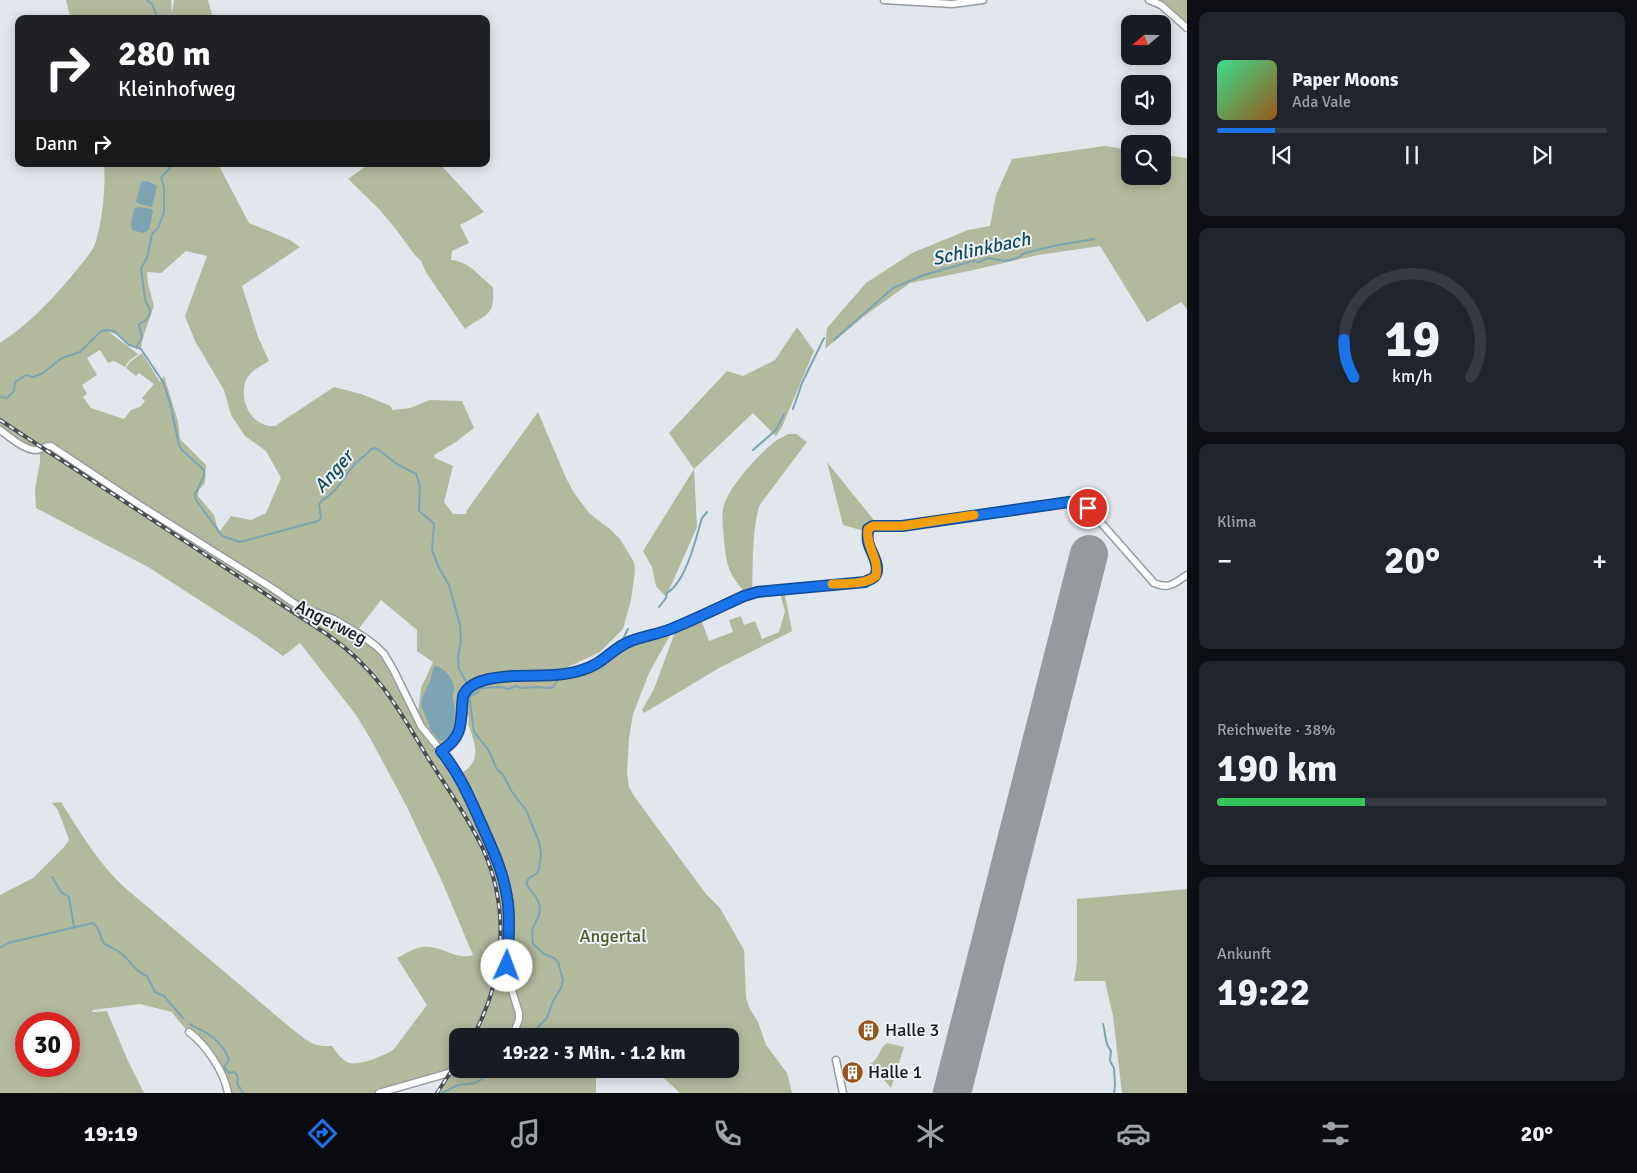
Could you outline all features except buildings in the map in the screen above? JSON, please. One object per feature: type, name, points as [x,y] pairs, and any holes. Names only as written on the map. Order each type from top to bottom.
[{"type":"street","points":[[884,0],[952,4],[983,0]]},
{"type":"street","points":[[1149,0],[1161,5],[1187,28]]},
{"type":"street","name":"Angerweg","points":[[0,430],[31,449],[39,450],[45,446],[51,446],[298,606],[334,619],[364,637],[384,654],[421,726],[454,767],[461,779],[488,838],[503,878],[509,916],[507,974],[519,1019],[516,1028]]},
{"type":"street","points":[[441,751],[458,736],[463,696],[468,688],[491,678],[554,675],[587,668],[598,663],[630,641],[671,629],[757,592],[865,582],[871,579],[876,576],[877,571],[867,534],[868,529],[873,526],[910,524],[1077,502],[1083,503],[1088,508],[1154,583],[1163,587],[1168,586],[1187,575]]},
{"type":"street","points":[[189,1032],[205,1047],[226,1082],[228,1093]]},
{"type":"street","points":[[836,1060],[843,1093]]},
{"type":"street","points":[[379,1093],[449,1073]]},
{"type":"green space","points":[[66,0],[171,0],[172,13],[174,0],[208,0],[212,15],[70,15]]},
{"type":"green space","points":[[1157,0],[1187,0],[1187,23],[1165,3]]},
{"type":"green space","points":[[1105,146],[1121,149],[1121,185],[1171,185],[1171,156],[1187,158],[1187,309],[1181,302],[1147,322],[1100,246],[1038,255],[910,283],[863,317],[825,349],[827,328],[866,283],[912,253],[968,230],[990,226],[996,195],[1012,159]]},
{"type":"green space","name":"Angertal","points":[[104,167],[220,167],[249,223],[290,240],[300,247],[242,286],[258,337],[269,361],[257,368],[247,378],[244,394],[248,410],[259,422],[275,426],[334,387],[361,394],[391,406],[392,410],[410,408],[430,400],[462,401],[474,428],[456,442],[434,455],[435,458],[453,466],[444,502],[453,514],[466,514],[538,412],[574,493],[589,513],[620,539],[634,562],[635,571],[631,600],[623,629],[600,652],[568,667],[541,671],[544,677],[577,673],[615,649],[673,630],[649,673],[633,714],[629,738],[627,773],[629,787],[706,894],[720,908],[744,950],[746,998],[758,1022],[766,1045],[787,1073],[792,1093],[680,1093],[664,1078],[739,1078],[739,1028],[449,1028],[449,1073],[376,1093],[227,1093],[221,1075],[211,1057],[172,1012],[140,1004],[93,1010],[92,1012],[107,1011],[144,1093],[0,1093],[0,895],[33,878],[69,840],[58,810],[52,803],[61,802],[82,836],[124,887],[306,1040],[315,1044],[332,1046],[347,1062],[367,1061],[394,1049],[427,1005],[397,958],[423,947],[435,948],[461,956],[473,955],[440,877],[406,805],[370,738],[356,715],[300,643],[283,656],[148,567],[36,508],[35,489],[40,452],[0,429],[0,343],[21,328],[67,282],[95,244],[104,193]],"holes":[[[186,251],[207,256],[185,316],[195,341],[224,390],[231,415],[245,436],[266,451],[281,478],[266,513],[251,520],[231,516],[220,531],[214,515],[198,496],[199,490],[205,483],[206,465],[180,439],[178,421],[164,376],[160,382],[142,353],[130,362],[126,368],[136,376],[139,373],[154,384],[142,398],[145,401],[140,407],[131,410],[124,419],[91,408],[83,397],[87,394],[82,385],[97,375],[87,358],[100,350],[108,363],[114,361],[125,367],[129,361],[138,354],[109,332],[119,335],[126,344],[141,350],[142,340],[154,306],[147,272],[161,273]],[[381,600],[417,630],[417,651],[433,662],[421,688],[418,714],[383,655],[357,631]],[[463,711],[469,717],[468,724],[475,745],[475,752],[472,764],[460,774],[445,751],[459,729]]]},
{"type":"green space","points":[[365,167],[443,167],[484,212],[460,225],[469,243],[452,251],[451,260],[469,266],[493,287],[491,310],[488,314],[465,329],[427,274],[421,261],[379,209],[348,179]]},
{"type":"green space","points":[[797,327],[814,351],[782,427],[776,436],[753,413],[694,469],[669,433],[727,371],[743,376],[775,360]]},
{"type":"green space","points":[[788,434],[796,434],[807,442],[759,506],[754,537],[752,591],[745,592],[731,574],[727,562],[722,522],[724,505],[732,489],[752,464],[766,449]]},
{"type":"green space","points":[[827,462],[877,524],[868,524],[864,531],[843,525]]},
{"type":"green space","points":[[694,469],[697,527],[666,597],[656,586],[652,567],[643,551]]},
{"type":"green space","points":[[779,590],[784,590],[792,631],[719,668],[644,713],[642,710],[654,689],[675,632],[702,622],[709,641],[733,632],[729,620],[741,616],[744,625],[755,621],[762,639],[779,632],[785,611]]},
{"type":"green space","points":[[1187,889],[1187,1093],[1122,1093],[1113,1016],[1105,981],[1074,981],[1077,963],[1077,899]]},
{"type":"green space","points":[[887,1043],[904,1047],[891,1088],[870,1064]]},
{"type":"green space","name":"Angertal","points":[[449,1078],[596,1078],[596,1093],[440,1093]]},
{"type":"water","points":[[147,181],[157,186],[152,207],[136,202],[141,182]]},
{"type":"water","points":[[138,207],[152,209],[153,212],[149,230],[143,233],[132,230],[131,224],[134,209]]},
{"type":"water","points":[[434,666],[441,668],[447,673],[454,687],[454,722],[451,737],[445,741],[439,740],[431,730],[421,705]]},
{"type":"waterway","points":[[147,0],[152,4],[156,15]]},
{"type":"waterway","points":[[136,347],[142,338],[139,324],[149,316],[150,310],[145,300],[141,268],[147,258],[152,234],[158,228],[164,213],[164,187],[161,178],[170,167]]},
{"type":"waterway","name":"Schlinkbach","points":[[834,340],[893,288],[924,275],[973,261],[979,262],[988,258],[1005,261],[1017,258],[1025,253],[1053,246],[1094,239]]},
{"type":"waterway","name":"Anger","points":[[0,397],[7,398],[14,391],[15,382],[26,375],[33,377],[43,373],[62,358],[80,352],[100,332],[106,330],[114,331],[129,345],[141,349],[163,382],[170,403],[179,445],[204,470],[204,476],[195,494],[196,500],[222,536],[240,542],[318,521],[321,518],[319,504],[332,494],[354,465],[371,449],[376,448],[397,464],[416,474],[420,486],[419,510],[434,524],[432,550],[439,568],[449,585],[460,625],[459,669],[468,685],[474,732],[487,748],[496,768],[503,775],[512,792],[526,810],[539,842],[541,853],[539,870],[526,883],[537,898],[540,908],[532,930],[533,944],[544,954],[558,962],[563,980],[547,1018],[537,1028]]},
{"type":"waterway","name":"Schlinkbach","points":[[793,409],[802,383],[824,338]]},
{"type":"waterway","name":"Schlinkbach","points":[[753,450],[776,430],[784,414]]},
{"type":"waterway","name":"Schlinkbach","points":[[659,607],[666,598],[667,593],[674,587],[685,570],[702,518],[707,512]]},
{"type":"waterway","name":"Schlinkbach","points":[[621,643],[628,629]]},
{"type":"waterway","name":"Schlinkbach","points":[[470,696],[477,693],[481,688],[500,687],[509,689],[516,686],[521,688],[553,687],[560,677]]},
{"type":"waterway","points":[[52,877],[61,892],[69,897],[74,927]]},
{"type":"waterway","points":[[0,948],[8,943],[93,923],[98,928],[104,943],[121,953],[136,969],[147,976],[155,992],[164,996],[183,1018]]},
{"type":"waterway","points":[[190,1024],[209,1034],[222,1047],[229,1060],[224,1067],[229,1073],[234,1072],[236,1074],[238,1078],[237,1083],[243,1093]]},
{"type":"waterway","points":[[1103,1024],[1106,1041],[1111,1051],[1110,1061],[1114,1068],[1114,1093]]},
{"type":"waterway","name":"Anger","points":[[442,1093],[458,1085],[475,1083],[484,1078]]},
{"type":"runway","points":[[952,1093],[1089,554]]},
{"type":"railway","points":[[0,420],[328,635],[360,662],[385,690],[471,826],[492,872],[500,920],[500,944],[492,991],[477,1028]]},
{"type":"railway","points":[[437,1093],[449,1075]]},
{"type":"slow traffic","points":[[832,584],[865,582],[876,576],[876,563],[867,534],[868,529],[873,526],[902,526],[974,515]]},
{"type":"place","name":"Halle 3","points":[[869,1030]]},
{"type":"place","name":"Halle 1","points":[[852,1072]]},
{"type":"route","points":[[507,966],[509,916],[503,878],[488,838],[461,779],[441,751],[449,746],[458,736],[463,696],[471,686],[491,678],[576,672],[598,663],[614,650],[630,641],[671,629],[757,592],[865,582],[876,576],[877,571],[867,534],[868,529],[873,526],[902,526],[1069,502],[1083,503],[1088,508]]}]
